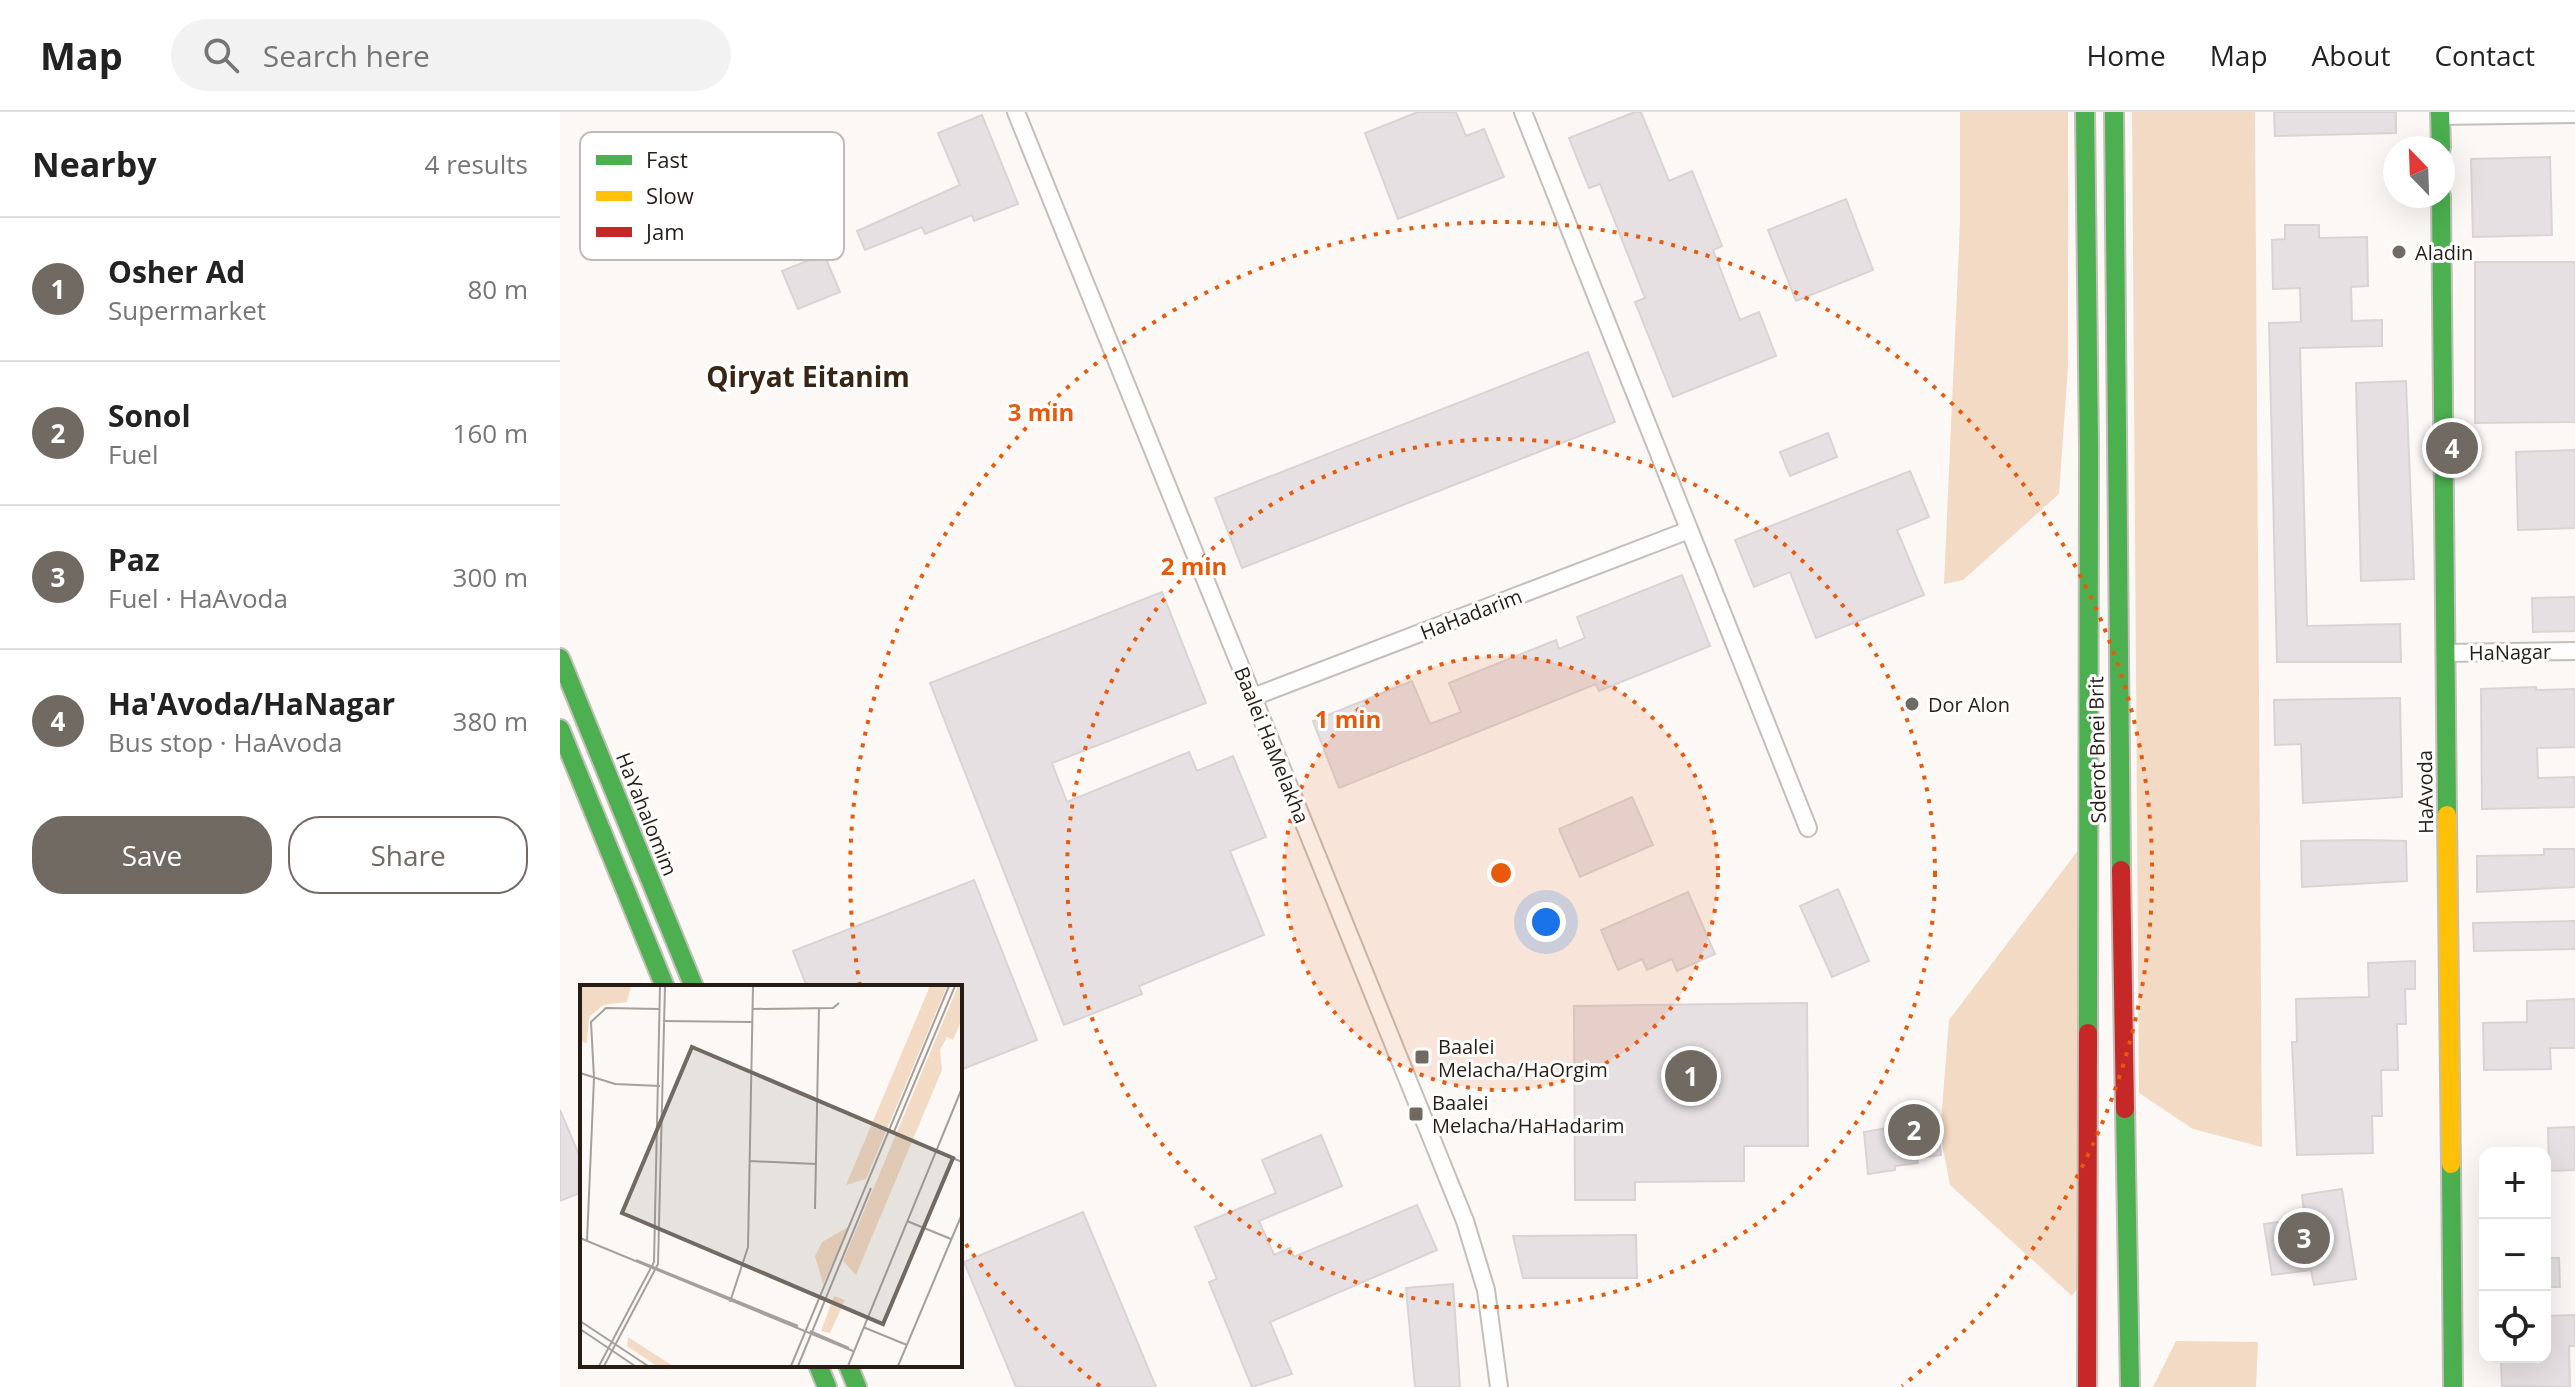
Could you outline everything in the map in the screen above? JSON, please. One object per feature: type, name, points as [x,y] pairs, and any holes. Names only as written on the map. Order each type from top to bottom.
[{"type":"main road","name":"Sderot Bnei Brit","points":[[2085,112],[2089,447],[2087,1387]]},
{"type":"main road","name":"Sderot Bnei Brit","points":[[2114,112],[2130,1387]]},
{"type":"main road","points":[[2440,114],[2441,136]]},
{"type":"main road","name":"HaAvoda","points":[[2441,208],[2453,1387]]},
{"type":"main road","name":"HaYahalomim","points":[[560,658],[693,985]]},
{"type":"main road","points":[[560,729],[664,985]]},
{"type":"main road","points":[[819,1367],[827,1387]]},
{"type":"main road","points":[[849,1367],[857,1387]]},
{"type":"street","name":"Baalei HaMelakha","points":[[1016,112],[1470,1235],[1486,1290],[1499,1387]]},
{"type":"street","points":[[1523,112],[1808,828]]},
{"type":"street","points":[[2440,114],[2575,114]]},
{"type":"street","name":"HaHadarim","points":[[1253,697],[1689,530]]},
{"type":"street","name":"HaNagar","points":[[2446,653],[2575,651]]},
{"type":"shaded area","points":[[1960,112],[2068,112],[2068,367],[2059,494],[1963,580],[1944,584],[1960,223]]},
{"type":"shaded area","points":[[2132,112],[2255,112],[2262,1147],[2193,1129],[2139,1093]]},
{"type":"shaded area","points":[[2086,840],[2086,1275],[2072,1296],[1950,1185],[1940,1134],[1949,1020]]},
{"type":"shaded area","points":[[2176,1341],[2258,1342],[2256,1387],[2153,1387]]},
{"type":"building","points":[[1418,112],[1456,112],[1466,136],[1484,129],[1504,177],[1398,219],[1365,133]]},
{"type":"building","points":[[1641,112],[1669,181],[1692,171],[1722,246],[1713,250],[1740,320],[1759,312],[1776,356],[1673,397],[1635,302],[1645,298],[1600,184],[1589,188],[1569,138]]},
{"type":"building","points":[[2274,112],[2396,112],[2396,133],[2275,136]]},
{"type":"building","points":[[982,115],[1018,204],[974,221],[972,215],[925,234],[922,227],[865,250],[857,231],[960,185],[938,133]]},
{"type":"building","points":[[2550,157],[2552,235],[2473,237],[2471,159]]},
{"type":"building","points":[[1846,199],[1873,270],[1796,301],[1768,230]]},
{"type":"building","points":[[2285,225],[2319,225],[2319,238],[2367,237],[2368,286],[2351,287],[2352,321],[2382,320],[2382,346],[2300,348],[2307,626],[2400,624],[2401,662],[2277,662],[2269,323],[2301,322],[2300,288],[2273,289],[2272,240],[2285,239]]},
{"type":"building","points":[[809,260],[827,260],[840,292],[798,309],[782,271]]},
{"type":"building","points":[[2475,262],[2575,262],[2575,422],[2475,423]]},
{"type":"building","points":[[1588,352],[1615,422],[1242,568],[1215,498]]},
{"type":"building","points":[[2406,381],[2414,579],[2361,581],[2356,383]]},
{"type":"building","points":[[1828,433],[1837,457],[1790,476],[1780,452]]},
{"type":"building","points":[[2575,450],[2575,528],[2518,530],[2516,452]]},
{"type":"building","points":[[1910,471],[1929,517],[1897,530],[1924,595],[1816,638],[1790,572],[1754,587],[1735,540]]},
{"type":"building","points":[[1682,575],[1710,646],[1599,691],[1596,684],[1339,788],[1313,721],[1412,681],[1430,724],[1461,712],[1449,683],[1556,640],[1559,649],[1585,638],[1577,617]]},
{"type":"building","points":[[1162,592],[1206,703],[1052,763],[1067,802],[1189,752],[1197,771],[1233,756],[1266,837],[1230,851],[1264,935],[1139,986],[1142,994],[1064,1025],[930,683]]},
{"type":"building","points":[[2575,597],[2575,631],[2533,632],[2532,598]]},
{"type":"building","points":[[2536,687],[2536,690],[2575,689],[2575,747],[2537,748],[2538,778],[2575,777],[2575,807],[2482,809],[2481,689]]},
{"type":"building","points":[[2400,698],[2402,797],[2303,803],[2301,744],[2275,745],[2274,700]]},
{"type":"building","points":[[1632,797],[1653,845],[1580,877],[1559,829]]},
{"type":"building","points":[[2301,841],[2406,841],[2407,881],[2302,887]]},
{"type":"building","points":[[2544,849],[2575,849],[2575,887],[2477,892],[2477,856],[2544,855]]},
{"type":"building","points":[[974,880],[1037,1040],[962,1069],[962,985],[806,985],[793,951]]},
{"type":"building","points":[[1838,889],[1869,961],[1832,977],[1800,906]]},
{"type":"building","points":[[1688,892],[1715,954],[1677,971],[1672,959],[1647,970],[1642,959],[1618,970],[1601,930]]},
{"type":"building","points":[[2575,921],[2575,949],[2474,951],[2473,923]]},
{"type":"building","points":[[2415,961],[2415,989],[2405,989],[2406,1024],[2397,1024],[2398,1070],[2381,1070],[2382,1116],[2372,1116],[2373,1153],[2297,1155],[2292,1042],[2297,1042],[2296,999],[2369,997],[2368,963]]},
{"type":"building","points":[[2575,999],[2575,1048],[2550,1048],[2551,1069],[2484,1070],[2483,1023],[2527,1022],[2527,1001]]},
{"type":"building","points":[[1807,1003],[1808,1146],[1744,1146],[1744,1181],[1635,1182],[1635,1200],[1575,1200],[1574,1006]]},
{"type":"building","points":[[560,1110],[580,1157],[580,1193],[560,1201]]},
{"type":"building","points":[[1936,1115],[1941,1155],[1917,1158],[1918,1163],[1868,1174],[1864,1132],[1910,1124],[1909,1118]]},
{"type":"building","points":[[2575,1127],[2575,1170],[2551,1171],[2548,1128]]},
{"type":"building","points":[[1321,1135],[1342,1186],[1259,1221],[1274,1255],[1290,1248],[1294,1257],[1417,1205],[1437,1250],[1270,1322],[1292,1374],[1252,1387],[1209,1282],[1217,1279],[1195,1227],[1276,1193],[1262,1160]]},
{"type":"building","points":[[2342,1189],[2356,1279],[2314,1285],[2311,1270],[2272,1275],[2264,1224],[2305,1218],[2302,1195]]},
{"type":"building","points":[[1083,1212],[1156,1387],[1016,1387],[964,1262]]},
{"type":"building","points":[[1636,1235],[1637,1278],[1523,1278],[1513,1236]]},
{"type":"building","points":[[2551,1258],[2559,1258],[2560,1287],[2551,1287]]},
{"type":"building","points":[[1453,1284],[1460,1387],[1415,1387],[1406,1288]]},
{"type":"building","points":[[2575,1315],[2575,1346],[2569,1346],[2570,1387],[2502,1386],[2501,1363],[2551,1363],[2551,1316]]},
{"type":"traffic: fast","points":[[2085,112],[2089,447],[2088,1033]]},
{"type":"traffic: fast","points":[[2114,112],[2121,870]]},
{"type":"traffic: fast","points":[[2440,112],[2441,136]]},
{"type":"traffic: fast","points":[[2441,208],[2447,815]]},
{"type":"traffic: fast","points":[[560,658],[693,985]]},
{"type":"traffic: fast","points":[[560,729],[664,985]]},
{"type":"traffic: fast","points":[[2125,1109],[2130,1387]]},
{"type":"traffic: fast","points":[[2451,1164],[2453,1387]]},
{"type":"traffic: fast","points":[[819,1367],[827,1387]]},
{"type":"traffic: fast","points":[[849,1367],[857,1387]]},
{"type":"traffic: slow","points":[[2447,815],[2451,1164]]},
{"type":"traffic: jam","points":[[2121,870],[2125,1109]]},
{"type":"traffic: jam","points":[[2087,1387],[2088,1033]]},
{"type":"place","name":"Aladin","points":[[2399,252]]},
{"type":"place","name":"Ha'Avoda/HaNagar","points":[[2452,448]]},
{"type":"place","name":"Dor Alon","points":[[1912,704]]},
{"type":"place","name":"Baalei Melacha/HaOrgim","points":[[1422,1057]]},
{"type":"place","name":"Osher Ad","points":[[1691,1076]]},
{"type":"place","name":"Baalei Melacha/HaHadarim","points":[[1416,1114]]},
{"type":"place","name":"Sonol","points":[[1914,1130]]},
{"type":"place","name":"Paz","points":[[2304,1238]]},
{"type":"district","name":"Qiryat Eitanim","points":[[808,376]]}]
